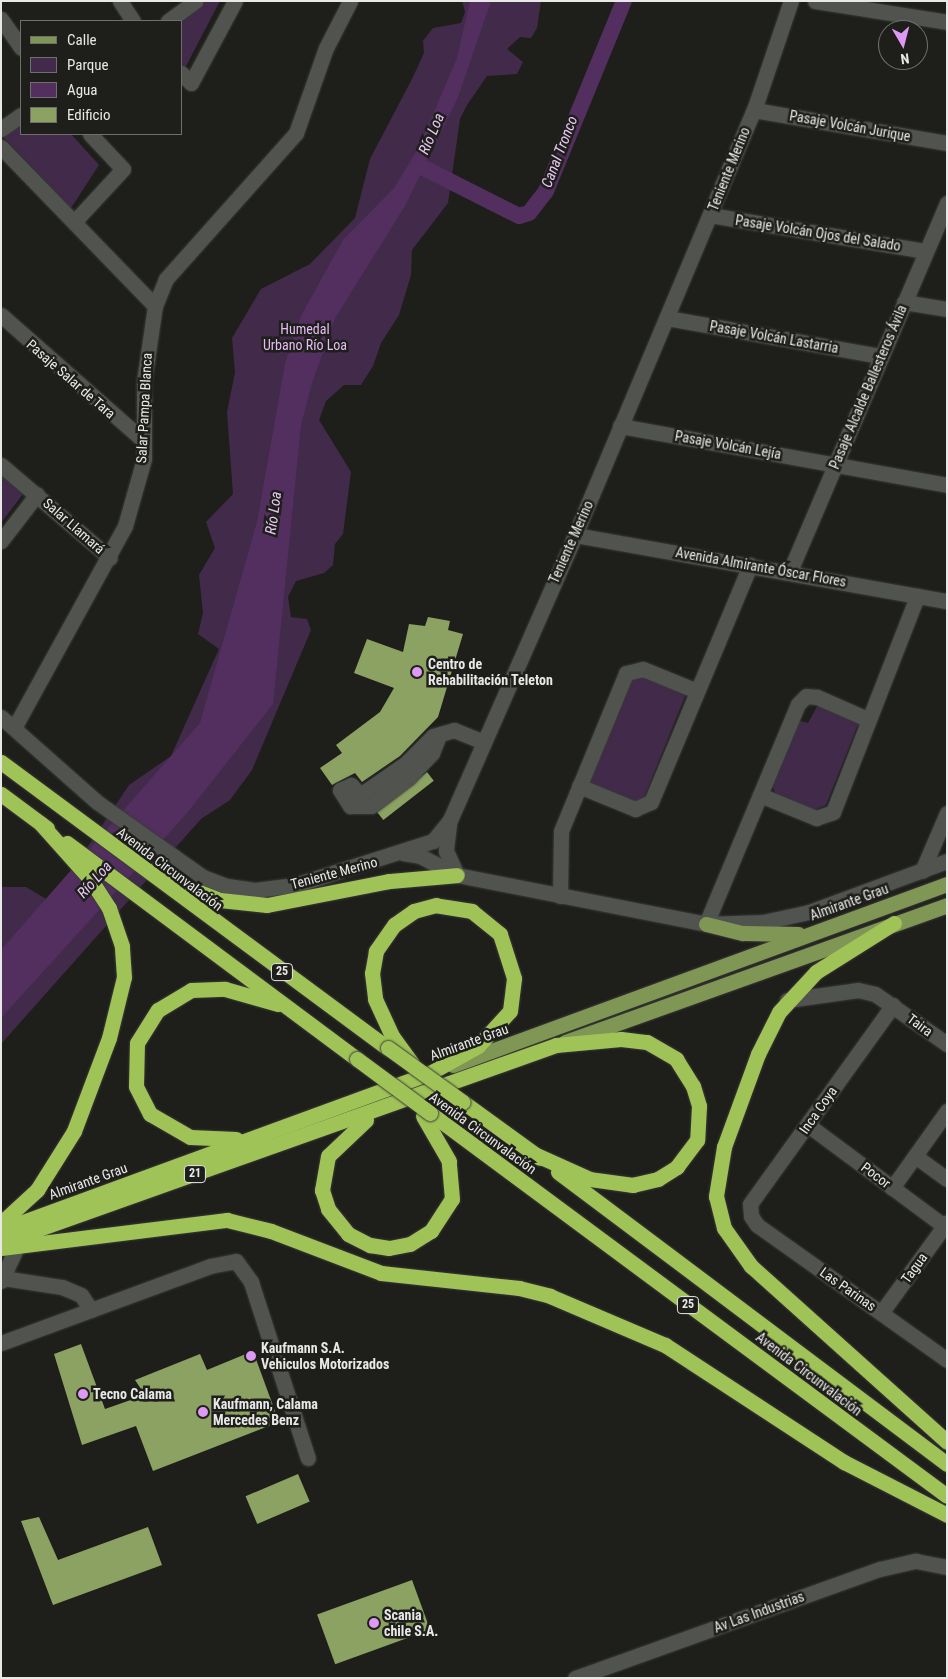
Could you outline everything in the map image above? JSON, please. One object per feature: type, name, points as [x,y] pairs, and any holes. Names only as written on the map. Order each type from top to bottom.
[{"type":"highway","name":"Avenida Circunvalación","points":[[1,762],[176,896],[393,1046],[463,1102],[947,1464]]},
{"type":"highway","name":"Avenida Circunvalación","points":[[1,794],[40,823],[67,847],[166,914],[357,1059],[426,1114],[947,1496]]},
{"type":"highway","points":[[1,1223],[37,1190],[74,1131],[121,1002],[124,961],[109,908],[67,847]]},
{"type":"highway","points":[[139,867],[190,890],[232,903],[267,905],[397,879],[457,875]]},
{"type":"highway","points":[[393,1046],[380,1014],[372,985],[373,962],[386,934],[414,911],[436,905],[461,907],[482,917],[500,934],[510,954],[514,978],[510,1011],[478,1046],[422,1071]]},
{"type":"highway","points":[[894,924],[829,962],[787,1000],[764,1038],[719,1162],[716,1196],[722,1223],[751,1266],[947,1442]]},
{"type":"highway","points":[[255,1137],[190,1137],[158,1121],[137,1091],[137,1043],[158,1010],[180,994],[203,988],[237,991],[296,1013]]},
{"type":"highway","points":[[532,1152],[590,1179],[640,1184],[677,1168],[692,1150],[700,1129],[699,1106],[689,1077],[658,1047],[622,1039],[556,1045]]},
{"type":"highway","name":"Almirante Grau","points":[[1,1242],[389,1107],[556,1045]]},
{"type":"highway","name":"Almirante Grau","points":[[1,1230],[255,1137],[422,1071]]},
{"type":"highway","points":[[389,1107],[341,1140],[323,1172],[324,1199],[333,1218],[348,1234],[370,1246],[389,1248],[422,1238],[450,1204],[452,1170],[426,1114]]},
{"type":"highway","points":[[1,1248],[227,1220],[271,1231],[381,1273],[519,1288],[550,1296],[665,1345],[822,1448],[947,1515]]},
{"type":"main road","name":"Almirante Grau","points":[[422,1071],[947,884]]},
{"type":"main road","name":"Almirante Grau","points":[[556,1045],[947,905]]},
{"type":"main road","points":[[706,924],[762,935],[820,930]]},
{"type":"street","points":[[120,1],[132,20]]},
{"type":"street","points":[[169,20],[196,1]]},
{"type":"street","points":[[182,74],[192,83],[235,1]]},
{"type":"street","name":"Salar Pampa Blanca","points":[[14,728],[110,558],[126,526],[144,459],[144,381],[155,306],[166,279],[296,133],[326,48],[350,1]]},
{"type":"street","name":"Teniente Merino","points":[[1,716],[97,802],[192,870],[227,886],[273,889],[404,853],[433,840],[450,820],[575,535],[754,110],[791,1]]},
{"type":"street","points":[[815,1],[947,22]]},
{"type":"street","points":[[1,19],[20,47]]},
{"type":"street","name":"Pasaje Volcán Jurique","points":[[754,110],[947,143]]},
{"type":"street","points":[[1,129],[20,116]]},
{"type":"street","points":[[74,222],[123,169],[91,135]]},
{"type":"street","points":[[1,147],[155,306]]},
{"type":"street","name":"Pasaje Alcalde Ballesteros Ávila","points":[[790,571],[947,203]]},
{"type":"street","name":"Pasaje Volcán Ojos del Salado","points":[[710,215],[926,251]]},
{"type":"street","points":[[904,302],[947,309]]},
{"type":"street","name":"Pasaje Salar de Tara","points":[[1,315],[143,440]]},
{"type":"street","name":"Pasaje Volcán Lastarria","points":[[667,318],[882,356]]},
{"type":"street","name":"Pasaje Volcán Lejía","points":[[620,426],[947,485]]},
{"type":"street","name":"Salar Llamará","points":[[1,464],[110,558]]},
{"type":"street","name":"Salar Llamará","points":[[1,541],[37,494]]},
{"type":"street","name":"Avenida Almirante Óscar Flores","points":[[575,535],[790,571],[947,601]]},
{"type":"street","points":[[579,786],[635,809],[644,808],[651,802],[750,565]]},
{"type":"street","points":[[760,795],[816,818],[825,818],[833,812],[867,719],[917,596]]},
{"type":"street","points":[[560,896],[562,831],[626,673],[643,669],[697,690]]},
{"type":"street","points":[[706,924],[760,795],[806,696],[867,719]]},
{"type":"street","points":[[363,798],[406,763],[429,738],[454,730],[484,742]]},
{"type":"street","points":[[922,871],[947,813]]},
{"type":"street","points":[[450,820],[446,852],[457,875]]},
{"type":"street","name":"Almirante Grau","points":[[404,853],[420,856],[457,875],[706,924],[786,918],[947,861]]},
{"type":"street","name":"Taira","points":[[787,1000],[858,990],[893,1005],[945,1040]]},
{"type":"street","name":"Inca Coya","points":[[751,1216],[750,1204],[893,1005]]},
{"type":"street","points":[[892,1188],[947,1111]]},
{"type":"street","name":"Pocor","points":[[808,1124],[892,1188],[945,1224]]},
{"type":"street","points":[[915,1156],[947,1179]]},
{"type":"street","name":"Las Parinas","points":[[751,1216],[757,1226],[947,1360]]},
{"type":"street","name":"Tagua","points":[[881,1313],[945,1224]]},
{"type":"street","points":[[17,1246],[2,1280],[62,1287],[81,1296],[92,1310]]},
{"type":"street","points":[[1,1343],[236,1260],[251,1282],[308,1458]]},
{"type":"street","name":"Av Las Industrias","points":[[575,1678],[880,1569],[916,1561],[947,1567]]},
{"type":"green space","points":[[206,1],[220,1],[185,68],[182,65],[182,20],[179,20]]},
{"type":"green space","name":"Humedal Urbano Río Loa","points":[[462,1],[541,1],[537,28],[531,38],[520,37],[507,49],[523,62],[517,74],[487,76],[467,105],[460,119],[448,203],[412,250],[411,275],[399,315],[381,343],[373,366],[361,385],[344,385],[326,401],[319,420],[351,472],[343,534],[335,544],[333,565],[324,573],[296,581],[288,597],[291,617],[307,619],[311,630],[252,770],[230,800],[201,819],[1,1044],[1,887],[26,887],[48,900],[15,935],[40,918],[129,785],[171,756],[219,649],[198,634],[203,613],[199,575],[215,548],[206,522],[233,494],[227,412],[235,372],[232,338],[261,289],[310,264],[355,218],[370,159],[424,53],[423,41],[433,28],[461,23],[465,12]]},
{"type":"green space","points":[[20,126],[20,135],[72,135],[99,165],[71,208],[3,137]]},
{"type":"green space","points":[[1,475],[23,494],[1,523]]},
{"type":"green space","points":[[633,673],[686,694],[641,806],[588,784]]},
{"type":"green space","points":[[821,699],[861,717],[826,805],[810,812],[777,797],[771,783],[797,720],[808,723]]},
{"type":"water","name":"Río Loa","points":[[470,1],[491,1],[458,97],[405,206],[335,318],[312,383],[301,425],[273,704],[187,813],[1,1018],[1,950],[200,723],[257,522],[285,364],[301,316],[343,240],[394,188],[419,147],[457,58]]},
{"type":"building","points":[[428,617],[450,621],[448,630],[463,634],[438,717],[400,756],[362,782],[355,773],[332,785],[320,768],[342,753],[336,745],[380,712],[394,688],[354,673],[367,639],[403,652],[409,624],[425,626]]},
{"type":"building","points":[[427,772],[434,781],[383,820],[377,811]]},
{"type":"building","name":"Kaufmann, Calama Mercedes Benz","points":[[81,1344],[105,1409],[145,1395],[135,1380],[200,1354],[207,1370],[253,1351],[279,1422],[153,1471],[136,1426],[82,1445],[54,1354]]},
{"type":"building","points":[[298,1474],[310,1502],[257,1524],[246,1496]]},
{"type":"building","points":[[39,1517],[58,1560],[148,1527],[162,1565],[53,1605],[21,1521]]},
{"type":"building","name":"Scania chile S.A.","points":[[412,1580],[430,1630],[335,1664],[317,1615]]},
{"type":"waterway","name":"Canal Tronco","points":[[418,165],[519,216],[529,213],[546,191],[624,1]]},
{"type":"place","name":"Centro de Rehabilitación Teleton","points":[[417,672]]},
{"type":"place","name":"Kaufmann S.A. Vehiculos Motorizados","points":[[251,1356]]},
{"type":"place","name":"Tecno Calama","points":[[83,1394]]},
{"type":"place","name":"Kaufmann, Calama Mercedes Benz","points":[[203,1412]]},
{"type":"place","name":"Scania chile S.A.","points":[[374,1623]]}]
